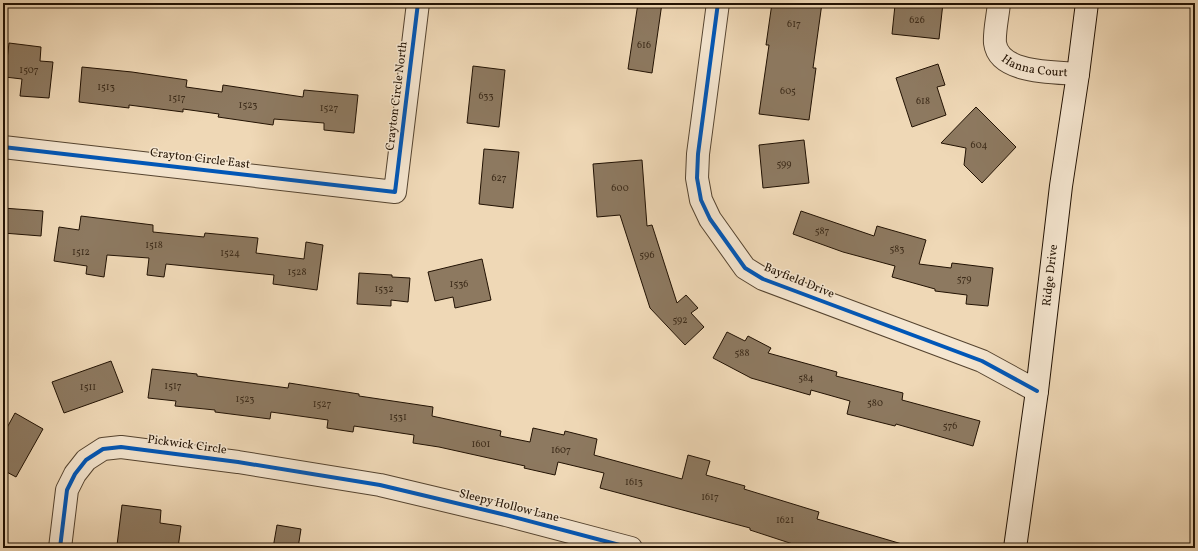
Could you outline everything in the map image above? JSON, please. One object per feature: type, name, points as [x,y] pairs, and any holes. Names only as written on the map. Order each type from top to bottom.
[{"type":"street","name":"Crayton Circle North","points":[[395,192],[418,3]]},
{"type":"street","name":"Bayfield Drive","points":[[718,3],[698,154],[697,178],[701,200],[710,219],[745,268],[763,279],[982,361],[1037,391]]},
{"type":"street","name":"Hanna Court","points":[[999,3],[995,42],[1001,57],[1007,63],[1023,68],[1078,74]]},
{"type":"street","name":"Ridge Drive","points":[[1015,548],[1037,391],[1061,186],[1087,3]]},
{"type":"street","name":"Crayton Circle East","points":[[3,147],[395,192]]},
{"type":"street","name":"Pickwick Circle","points":[[60,548],[67,490],[75,474],[86,460],[103,449],[121,447],[238,462],[380,485]]},
{"type":"street","name":"Sleepy Hollow Lane","points":[[380,485],[506,515],[631,548]]},
{"type":"building","points":[[638,3],[662,3],[652,73],[628,69]]},
{"type":"building","points":[[772,3],[822,3],[813,68],[816,68],[809,120],[759,114],[769,45],[766,45]]},
{"type":"building","points":[[905,3],[943,3],[939,39],[892,34],[895,5],[904,6]]},
{"type":"building","points":[[9,43],[41,47],[40,61],[53,62],[49,98],[20,96],[22,79],[5,77]]},
{"type":"building","points":[[938,64],[945,85],[937,87],[946,115],[912,127],[896,78]]},
{"type":"building","points":[[473,66],[505,70],[499,127],[467,123]]},
{"type":"building","points":[[82,67],[187,80],[186,87],[222,92],[223,85],[303,97],[304,90],[358,95],[354,133],[324,130],[324,123],[274,119],[273,125],[218,117],[219,114],[183,109],[183,112],[129,105],[129,108],[79,102]]},
{"type":"building","points":[[976,107],[1016,147],[982,183],[964,165],[966,148],[941,143]]},
{"type":"building","points":[[804,140],[809,183],[763,188],[759,145]]},
{"type":"building","points":[[484,149],[519,152],[513,208],[479,204]]},
{"type":"building","points":[[642,160],[647,226],[652,225],[677,303],[686,295],[698,308],[691,313],[704,327],[685,345],[650,308],[620,215],[597,217],[593,164]]},
{"type":"building","points":[[3,208],[43,211],[41,236],[3,233]]},
{"type":"building","points":[[801,211],[874,236],[877,226],[926,240],[919,264],[951,268],[952,263],[993,268],[988,306],[966,304],[967,295],[935,291],[935,289],[892,277],[895,266],[843,252],[793,234]]},
{"type":"building","points":[[81,216],[153,225],[153,232],[204,237],[205,233],[258,238],[256,253],[304,259],[306,242],[323,245],[317,290],[273,284],[274,275],[166,264],[164,277],[147,275],[149,258],[107,255],[104,277],[86,274],[87,266],[54,261],[59,227],[79,230]]},
{"type":"building","points":[[482,259],[491,300],[455,308],[453,297],[435,301],[428,272]]},
{"type":"building","points":[[359,273],[392,275],[392,277],[410,278],[408,302],[391,300],[391,306],[357,304]]},
{"type":"building","points":[[727,332],[745,341],[748,336],[771,348],[768,353],[837,372],[836,376],[903,393],[902,400],[980,421],[973,446],[896,424],[895,426],[847,414],[850,401],[811,390],[810,395],[751,378],[713,358]]},
{"type":"building","points":[[111,361],[123,392],[64,413],[52,382]]},
{"type":"building","points":[[152,369],[197,374],[197,376],[288,388],[289,383],[359,394],[359,396],[433,407],[432,416],[501,431],[500,436],[530,442],[533,428],[564,435],[565,431],[597,439],[594,455],[682,479],[688,455],[710,461],[706,475],[745,486],[744,489],[819,512],[817,519],[902,544],[901,548],[805,548],[750,530],[750,528],[600,488],[604,473],[558,462],[555,475],[524,468],[525,466],[439,447],[413,443],[414,435],[354,426],[353,432],[327,428],[328,420],[271,412],[270,419],[215,412],[215,410],[175,406],[176,401],[148,398]]},
{"type":"building","points":[[15,413],[43,429],[16,477],[3,470],[3,435]]},
{"type":"building","points":[[122,505],[161,510],[160,523],[181,526],[178,548],[141,548],[117,545]]},
{"type":"building","points":[[277,525],[301,529],[298,548],[273,548]]},
{"type":"cycle path","points":[[3,147],[395,192],[418,3]]},
{"type":"cycle path","points":[[718,3],[698,154],[697,178],[701,200],[710,219],[745,268],[763,279],[982,361],[1037,391]]},
{"type":"cycle path","points":[[60,548],[67,490],[75,474],[86,460],[103,449],[121,447],[238,462],[380,485],[506,515],[631,548]]}]
